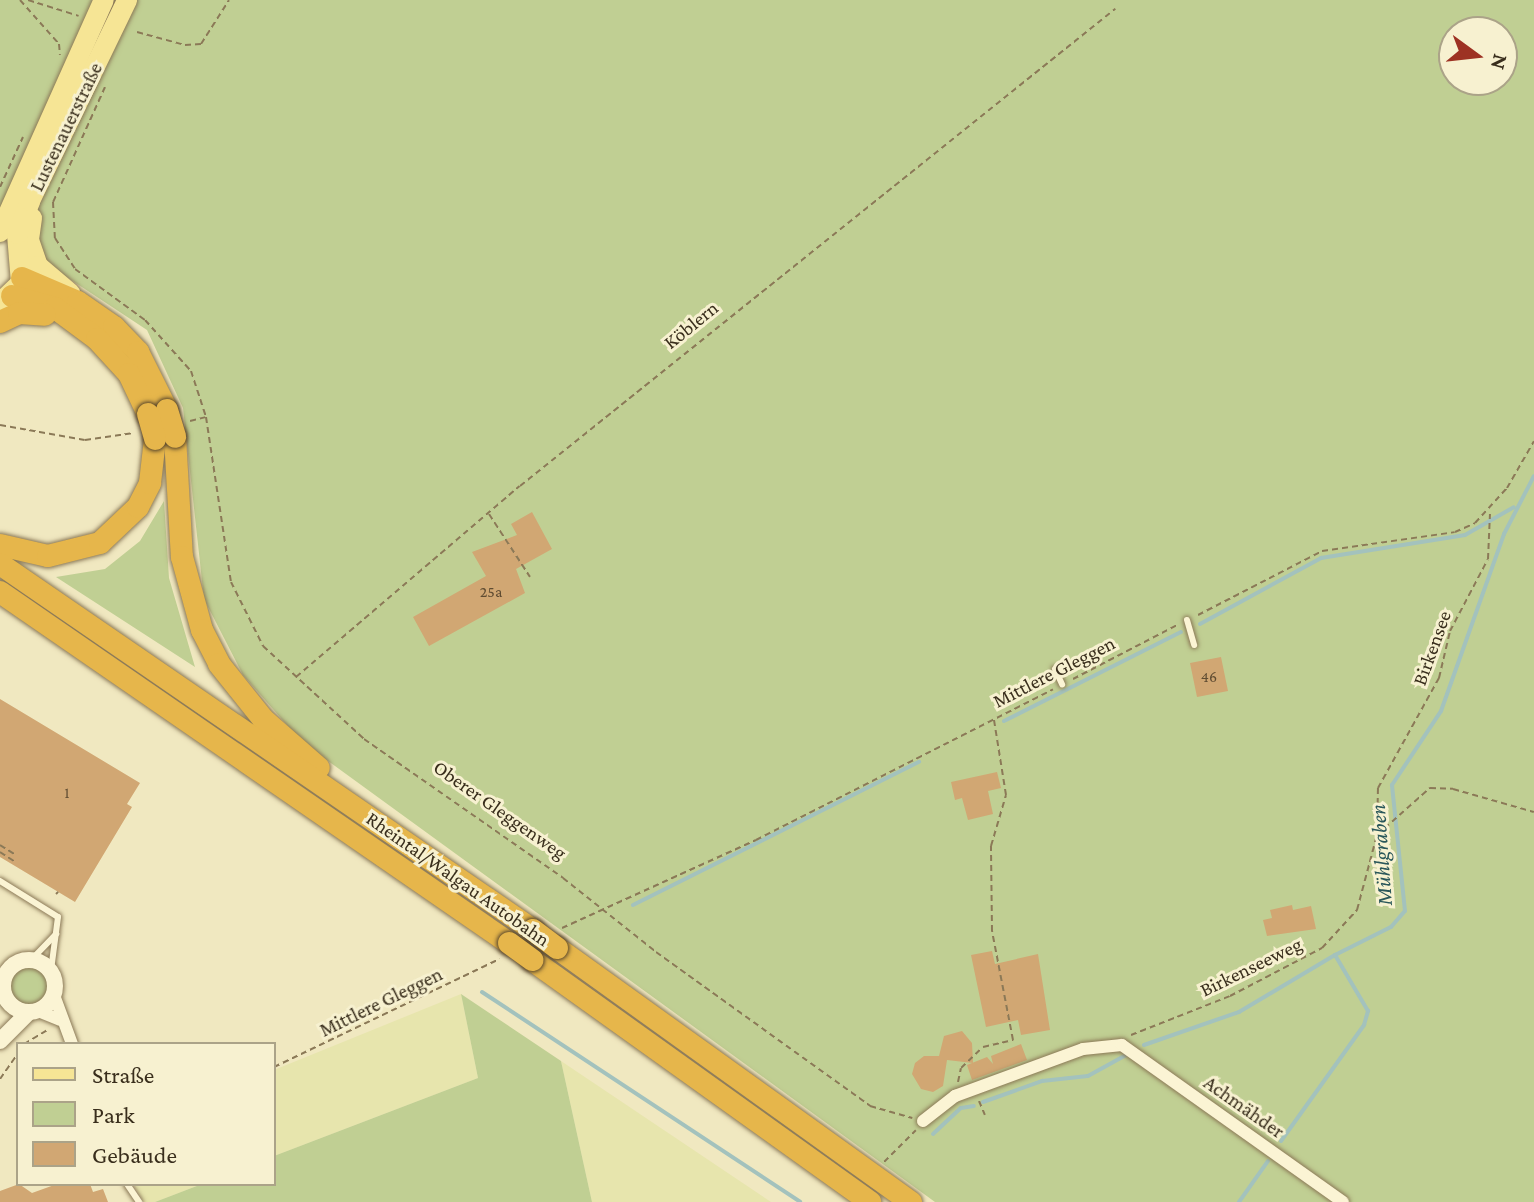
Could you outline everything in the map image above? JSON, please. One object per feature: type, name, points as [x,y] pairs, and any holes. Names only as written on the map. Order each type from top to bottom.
[{"type":"highway","points":[[10,276],[55,308],[76,312],[138,352],[162,426],[184,569],[202,630],[219,664],[263,719],[355,795],[378,823]]},
{"type":"highway","points":[[0,322],[19,313],[76,312]]},
{"type":"highway","points":[[0,545],[20,554],[48,556],[100,543],[138,507],[150,483],[162,426]]},
{"type":"highway","name":"Rheintal/Walgau Autobahn","points":[[0,564],[533,930],[561,937],[911,1202]]},
{"type":"highway","name":"Rheintal/Walgau Autobahn","points":[[0,592],[503,951],[532,960],[870,1202]]},
{"type":"main road","name":"Lustenauerstraße","points":[[0,232],[20,180],[104,0]]},
{"type":"main road","name":"Lustenauerstraße","points":[[10,276],[17,234],[127,0]]},
{"type":"main road","points":[[0,212],[20,180]]},
{"type":"main road","points":[[40,185],[29,227],[32,253],[76,312]]},
{"type":"street","points":[[0,1030],[9,1002],[2,981],[7,962],[32,959],[51,970],[60,1020],[71,1042]]},
{"type":"street","points":[[0,1041],[54,995]]},
{"type":"street","points":[[9,1002],[60,1020]]},
{"type":"street","points":[[923,1121],[955,1096],[973,1089],[1083,1049],[1122,1045]]},
{"type":"street","name":"Achmähder","points":[[1122,1045],[1343,1202]]},
{"type":"lane","points":[[1187,620],[1194,645]]},
{"type":"lane","points":[[1055,669],[1062,684]]},
{"type":"lane","points":[[0,881],[58,917],[51,970]]},
{"type":"lane","points":[[32,959],[56,934]]},
{"type":"path","points":[[20,0],[59,44],[58,61]]},
{"type":"path","points":[[28,0],[84,17]]},
{"type":"path","points":[[137,32],[185,45],[201,44],[228,2],[220,0]]},
{"type":"path","name":"Köblern","points":[[296,677],[488,513],[1115,9]]},
{"type":"path","points":[[130,33],[136,20]]},
{"type":"path","name":"Oberer Gleggenweg","points":[[105,86],[53,202],[55,238],[75,269],[170,343],[191,371],[206,417],[231,582],[263,646],[364,739],[870,1106],[923,1121]]},
{"type":"path","points":[[0,187],[26,131]]},
{"type":"path","points":[[0,425],[85,440],[206,417]]},
{"type":"path","points":[[1490,513],[1534,441]]},
{"type":"path","points":[[488,513],[530,577]]},
{"type":"path","name":"Birkensee","points":[[1366,885],[1377,835],[1378,788],[1439,678],[1450,631],[1488,559],[1490,513]]},
{"type":"path","name":"Mittlere Gleggen","points":[[561,937],[603,910],[756,840],[1322,551],[1455,532],[1490,513]]},
{"type":"path","points":[[955,1096],[961,1068],[983,1047],[1013,1040],[991,917],[991,846],[1006,795],[994,719]]},
{"type":"path","points":[[1377,835],[1430,788],[1453,789],[1534,812]]},
{"type":"path","points":[[0,845],[16,855]]},
{"type":"path","points":[[0,852],[14,861]]},
{"type":"path","name":"Birkenseeweg","points":[[1122,1045],[1135,1031],[1230,996],[1322,948],[1344,929],[1366,885]]},
{"type":"path","name":"Mittlere Gleggen","points":[[276,1066],[503,951]]},
{"type":"path","points":[[27,1042],[60,1020]]},
{"type":"path","points":[[0,1079],[16,1056]]},
{"type":"path","points":[[973,1089],[985,1115]]},
{"type":"path","points":[[883,1163],[923,1121]]},
{"type":"shaded area","points":[[461,994],[478,1078],[276,1155],[276,1069]]},
{"type":"shaded area","points":[[561,1061],[771,1202],[592,1202]]},
{"type":"shaded area","points":[[134,1186],[197,1186],[155,1202],[144,1202]]},
{"type":"green space","points":[[0,0],[1534,0],[1534,1202],[935,1202],[302,742],[243,675],[204,599],[183,408],[147,330],[0,233]]},
{"type":"green space","points":[[164,501],[169,578],[195,667],[56,577],[105,569],[140,541]]},
{"type":"green space","points":[[29,967],[42,973],[48,986],[42,999],[29,1005],[16,999],[10,986],[16,973]]},
{"type":"green space","points":[[461,994],[561,1061],[592,1202],[155,1202],[197,1186],[276,1186],[276,1155],[478,1078]]},
{"type":"building","points":[[532,512],[552,549],[516,569],[525,593],[429,646],[413,617],[486,576],[472,552],[517,535],[511,524]]},
{"type":"building","points":[[1221,657],[1228,691],[1197,697],[1190,663]]},
{"type":"building","points":[[0,699],[140,783],[127,804],[132,807],[75,902],[0,857]]},
{"type":"building","points":[[997,772],[1001,788],[988,791],[993,814],[968,820],[962,798],[955,800],[951,782]]},
{"type":"building","points":[[1292,905],[1293,910],[1311,906],[1316,929],[1267,936],[1263,920],[1272,918],[1270,910]]},
{"type":"building","points":[[992,951],[995,964],[1038,954],[1050,1030],[1021,1035],[1018,1020],[986,1027],[971,955]]},
{"type":"building","points":[[962,1031],[972,1043],[973,1063],[947,1060],[943,1086],[933,1092],[921,1089],[912,1074],[915,1063],[924,1056],[939,1056],[944,1036]]},
{"type":"building","points":[[1021,1044],[1027,1060],[972,1080],[967,1065],[987,1057],[993,1064],[991,1056]]},
{"type":"building","points":[[16,1185],[32,1193],[51,1186],[91,1186],[93,1192],[103,1189],[108,1202],[0,1202],[0,1191]]},
{"type":"waterway","name":"Mühlgraben","points":[[1281,1141],[1364,1025],[1368,1011],[1335,955],[1391,927],[1405,911],[1392,785],[1441,711],[1504,534],[1534,476]]},
{"type":"waterway","points":[[1200,624],[1321,558],[1465,535],[1514,507]]},
{"type":"waterway","points":[[1004,721],[1181,632]]},
{"type":"waterway","points":[[633,905],[919,762]]},
{"type":"waterway","points":[[1144,1045],[1239,1012],[1335,955]]},
{"type":"waterway","points":[[482,992],[800,1202]]},
{"type":"waterway","points":[[983,1102],[1042,1081],[1088,1076],[1128,1054]]},
{"type":"waterway","points":[[933,1134],[961,1108],[974,1106]]},
{"type":"waterway","name":"Mühlgraben","points":[[1239,1202],[1268,1161]]}]
